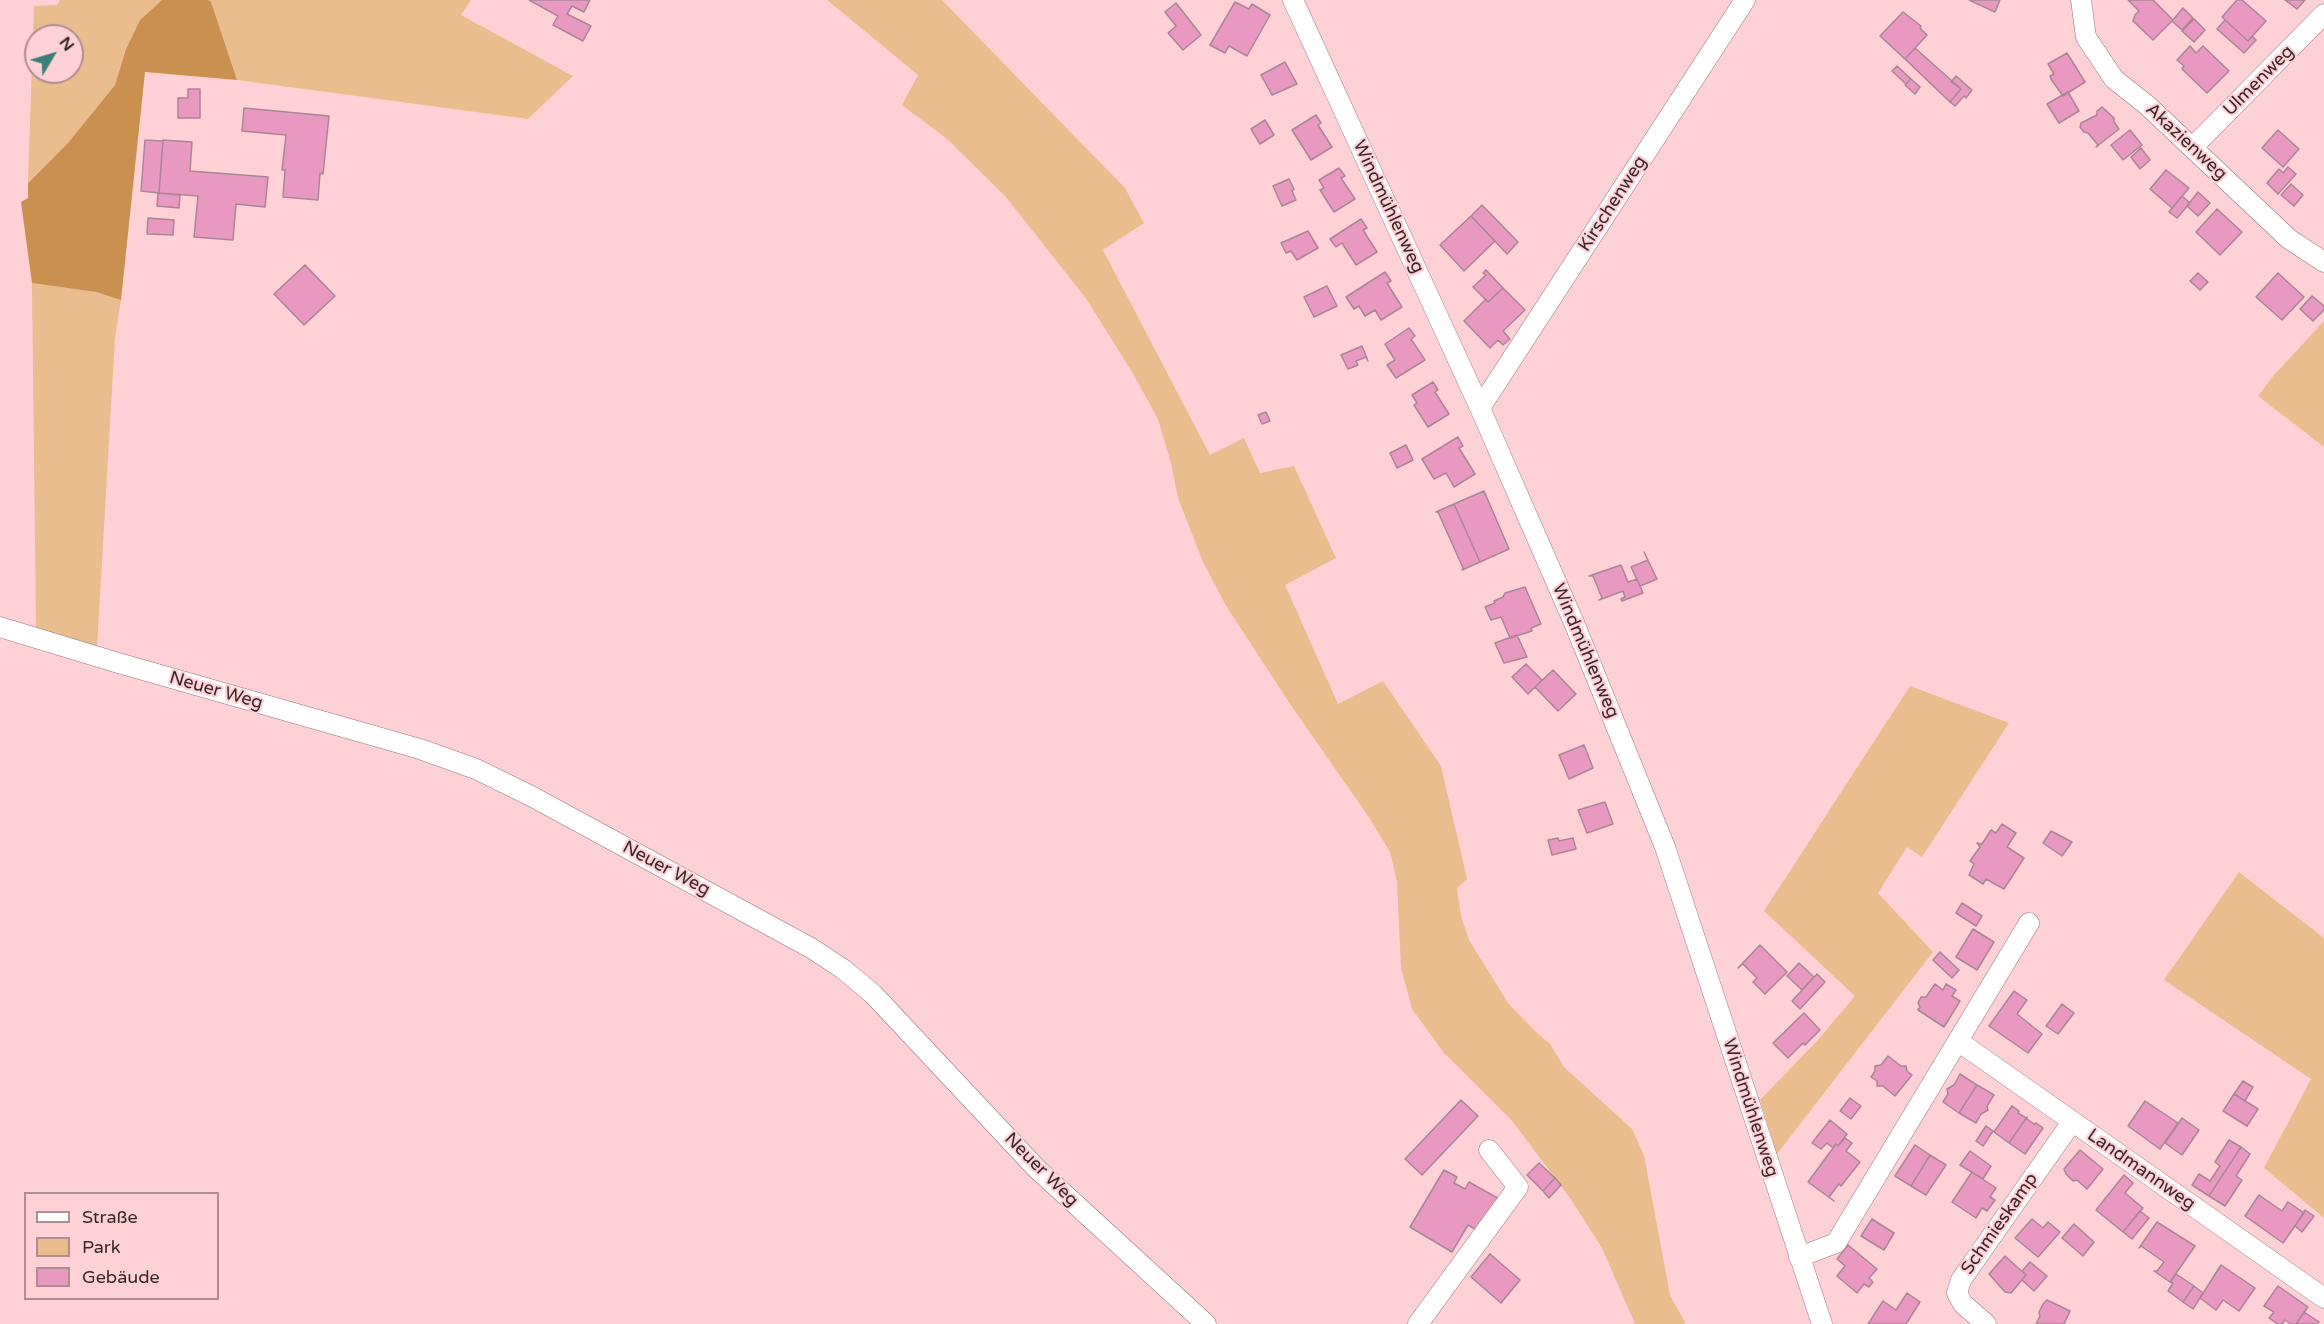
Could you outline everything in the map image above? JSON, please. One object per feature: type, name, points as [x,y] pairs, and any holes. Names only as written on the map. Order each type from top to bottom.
[{"type":"street","name":"Windmühlenweg","points":[[1293,0],[1480,408],[1575,625],[1665,847],[1822,1324]]},
{"type":"street","name":"Kirschenweg","points":[[1480,408],[1745,0]]},
{"type":"street","name":"Akazienweg","points":[[2081,0],[2086,37],[2114,79],[2193,147],[2289,239],[2324,262]]},
{"type":"street","name":"Ulmenweg","points":[[2193,147],[2317,35],[2324,14]]},
{"type":"street","name":"Neuer Weg","points":[[0,627],[420,749],[476,770],[541,801],[811,948],[843,969],[873,994],[1036,1168],[1206,1324]]},
{"type":"street","points":[[1799,1257],[1836,1243],[2029,923]]},
{"type":"street","name":"Landmannweg","points":[[1958,1041],[2324,1298]]},
{"type":"street","name":"Schmieskamp","points":[[1986,1324],[1963,1305],[1957,1293],[1961,1280],[2072,1122]]},
{"type":"street","points":[[1418,1324],[1518,1187],[1489,1150]]},
{"type":"green space","points":[[60,0],[162,0],[140,20],[126,49],[115,85],[68,143],[28,182],[31,84],[84,84],[84,24],[33,24],[34,6],[57,5]]},
{"type":"green space","points":[[208,0],[471,0],[461,15],[573,76],[528,119],[237,80]]},
{"type":"green space","points":[[827,0],[942,0],[1125,188],[1144,223],[1103,250],[1210,455],[1244,438],[1260,473],[1294,466],[1336,558],[1285,585],[1338,704],[1383,681],[1441,766],[1467,879],[1457,888],[1461,916],[1469,940],[1508,1003],[1550,1044],[1564,1067],[1632,1129],[1644,1155],[1670,1295],[1686,1324],[1635,1324],[1602,1248],[1570,1198],[1513,1122],[1444,1053],[1412,1009],[1401,968],[1397,882],[1390,852],[1225,604],[1203,562],[1178,498],[1171,463],[1158,419],[1132,372],[1085,297],[1005,196],[947,139],[902,105],[918,75]]},
{"type":"green space","points":[[32,283],[96,292],[121,300],[115,338],[97,648],[36,631]]},
{"type":"green space","points":[[2324,321],[2324,447],[2258,396],[2274,375]]},
{"type":"green space","points":[[1910,686],[2009,723],[1922,857],[1907,847],[1878,893],[1933,952],[1777,1154],[1760,1100],[1816,1042],[1855,996],[1764,911]]},
{"type":"green space","points":[[2239,872],[2324,938],[2324,1218],[2264,1168],[2311,1079],[2164,980]]},
{"type":"shaded area","points":[[162,0],[208,0],[211,2],[237,80],[145,72],[121,300],[96,292],[32,283],[21,202],[28,198],[28,183],[68,143],[115,85],[126,49],[140,20]]},
{"type":"building","points":[[529,0],[590,0],[584,12],[572,6],[567,14],[591,26],[583,41],[553,25],[558,16]]},
{"type":"building","points":[[1969,0],[2000,0],[1995,12]]},
{"type":"building","points":[[2128,0],[2153,0],[2173,20],[2153,40],[2133,21],[2139,11]]},
{"type":"building","points":[[2237,0],[2242,0],[2266,21],[2248,41],[2222,17]]},
{"type":"building","points":[[2285,0],[2305,0],[2297,9]]},
{"type":"building","points":[[1235,2],[1249,9],[1252,4],[1270,15],[1247,56],[1229,46],[1225,53],[1210,45]]},
{"type":"building","points":[[1176,3],[1201,35],[1183,50],[1168,33],[1176,26],[1165,12]]},
{"type":"building","points":[[2183,8],[2193,18],[2182,30],[2172,21]]},
{"type":"building","points":[[1903,12],[1921,26],[1920,28],[1927,35],[1905,59],[1880,36]]},
{"type":"building","points":[[2194,19],[2205,30],[2194,42],[2182,31]]},
{"type":"building","points":[[2225,20],[2248,41],[2252,36],[2256,40],[2244,53],[2217,29]]},
{"type":"building","points":[[2190,46],[2196,53],[2203,46],[2229,71],[2207,93],[2182,69],[2184,66],[2177,60]]},
{"type":"building","points":[[1915,48],[1961,89],[1950,102],[1905,59]]},
{"type":"building","points":[[2067,53],[2085,82],[2063,96],[2051,79],[2050,76],[2054,74],[2048,64]]},
{"type":"building","points":[[1285,62],[1297,84],[1272,95],[1261,75]]},
{"type":"building","points":[[1897,66],[1911,79],[1906,84],[1892,71]]},
{"type":"building","points":[[1956,76],[1972,90],[1955,106],[1950,102],[1961,89],[1951,82]]},
{"type":"building","points":[[1911,79],[1920,87],[1915,94],[1905,85]]},
{"type":"building","points":[[188,89],[200,89],[200,118],[178,118],[178,98],[188,98]]},
{"type":"building","points":[[2068,92],[2079,111],[2059,123],[2047,104]]},
{"type":"building","points":[[2102,107],[2114,118],[2119,129],[2096,147],[2098,145],[2080,127],[2081,123],[2097,115],[2097,111]]},
{"type":"building","points":[[244,108],[329,116],[318,200],[283,197],[285,170],[282,170],[286,135],[242,131]]},
{"type":"building","points":[[1316,115],[1321,123],[1318,125],[1332,147],[1311,160],[1292,130]]},
{"type":"building","points":[[1265,120],[1274,135],[1260,144],[1251,129]]},
{"type":"building","points":[[2130,130],[2142,145],[2123,160],[2111,145]]},
{"type":"building","points":[[2278,130],[2299,149],[2283,167],[2262,148]]},
{"type":"building","points":[[145,140],[163,141],[159,193],[141,191]]},
{"type":"building","points":[[163,140],[192,142],[190,171],[268,177],[265,207],[236,204],[233,240],[194,237],[198,196],[159,193]]},
{"type":"building","points":[[2141,148],[2150,160],[2140,169],[2131,157]]},
{"type":"building","points":[[2288,167],[2296,174],[2278,194],[2267,183],[2279,169],[2283,173]]},
{"type":"building","points":[[1339,168],[1345,176],[1341,178],[1355,199],[1334,212],[1320,190],[1324,188],[1319,180]]},
{"type":"building","points":[[2166,170],[2189,188],[2172,208],[2150,189]]},
{"type":"building","points":[[1289,179],[1296,200],[1282,206],[1273,186]]},
{"type":"building","points":[[2291,184],[2303,195],[2294,206],[2281,195]]},
{"type":"building","points":[[2198,192],[2210,203],[2198,216],[2187,206]]},
{"type":"building","points":[[158,193],[180,195],[179,208],[157,206]]},
{"type":"building","points":[[2182,196],[2190,203],[2177,218],[2169,212]]},
{"type":"building","points":[[1482,205],[1518,242],[1507,254],[1471,216]]},
{"type":"building","points":[[2217,209],[2242,232],[2220,255],[2196,232]]},
{"type":"building","points":[[1471,216],[1495,241],[1464,271],[1440,245]]},
{"type":"building","points":[[148,218],[174,220],[173,235],[147,234]]},
{"type":"building","points":[[1361,219],[1367,228],[1363,230],[1377,252],[1356,265],[1342,243],[1336,247],[1330,239]]},
{"type":"building","points":[[1308,231],[1318,248],[1297,260],[1291,251],[1286,253],[1281,243]]},
{"type":"building","points":[[305,265],[335,296],[304,325],[274,294]]},
{"type":"building","points":[[1486,270],[1503,288],[1488,302],[1473,287],[1486,275],[1483,273]]},
{"type":"building","points":[[1385,272],[1391,281],[1387,283],[1402,307],[1381,320],[1375,310],[1365,316],[1359,306],[1354,309],[1346,297]]},
{"type":"building","points":[[2198,273],[2208,282],[2200,290],[2190,281]]},
{"type":"building","points":[[2278,273],[2304,297],[2282,320],[2256,297]]},
{"type":"building","points":[[1327,286],[1337,306],[1314,317],[1304,297]]},
{"type":"building","points":[[1503,288],[1525,310],[1503,331],[1510,339],[1503,345],[1498,340],[1490,348],[1464,321],[1486,299],[1488,302]]},
{"type":"building","points":[[2312,296],[2324,306],[2324,310],[2313,321],[2300,309]]},
{"type":"building","points":[[1409,328],[1415,336],[1411,339],[1425,360],[1396,378],[1387,365],[1395,360],[1385,344]]},
{"type":"building","points":[[1362,346],[1368,361],[1366,357],[1356,361],[1358,365],[1348,369],[1341,355]]},
{"type":"building","points":[[1433,382],[1438,390],[1435,392],[1449,414],[1428,427],[1414,405],[1417,403],[1412,395]]},
{"type":"building","points":[[1266,412],[1270,421],[1262,424],[1258,415]]},
{"type":"building","points":[[1458,437],[1463,446],[1459,448],[1475,474],[1454,487],[1446,473],[1434,479],[1422,459]]},
{"type":"building","points":[[1406,445],[1413,460],[1397,468],[1390,453]]},
{"type":"building","points":[[1484,491],[1509,549],[1480,562],[1454,504]]},
{"type":"building","points":[[1454,504],[1480,562],[1462,570],[1438,512],[1436,512]]},
{"type":"building","points":[[1648,560],[1657,579],[1640,586],[1631,567]]},
{"type":"building","points":[[1621,565],[1628,582],[1637,579],[1643,593],[1622,601],[1621,599],[1625,597],[1623,591],[1599,600],[1602,598],[1593,576],[1589,576]]},
{"type":"building","points":[[1525,587],[1541,624],[1531,628],[1532,631],[1510,638],[1501,617],[1491,620],[1485,607],[1495,603],[1494,601],[1503,597],[1505,593]]},
{"type":"building","points":[[1517,635],[1527,657],[1504,663],[1495,643]]},
{"type":"building","points":[[1526,664],[1542,680],[1528,694],[1512,677]]},
{"type":"building","points":[[1553,670],[1576,694],[1558,711],[1535,687]]},
{"type":"building","points":[[1584,745],[1593,768],[1569,779],[1559,755]]},
{"type":"building","points":[[1605,802],[1613,824],[1587,833],[1578,810]]},
{"type":"building","points":[[2002,824],[2016,833],[2007,847],[2024,858],[2004,889],[1986,879],[1983,884],[1969,875],[1974,864],[1970,861],[1980,847],[1977,843],[1982,844],[1991,830],[1996,833]]},
{"type":"building","points":[[2051,831],[2072,842],[2062,856],[2043,843]]},
{"type":"building","points":[[1558,838],[1559,841],[1573,838],[1576,849],[1552,855],[1548,840]]},
{"type":"building","points":[[1962,903],[1982,916],[1976,926],[1956,913]]},
{"type":"building","points":[[1973,929],[1994,942],[1977,970],[1956,957]]},
{"type":"building","points":[[1760,945],[1787,972],[1765,994],[1753,982],[1757,978],[1743,964],[1738,968]]},
{"type":"building","points":[[1940,952],[1959,970],[1952,978],[1933,960]]},
{"type":"building","points":[[1799,963],[1814,977],[1802,990],[1787,976]]},
{"type":"building","points":[[1817,974],[1825,982],[1800,1009],[1792,1001]]},
{"type":"building","points":[[1935,984],[1943,990],[1946,984],[1956,990],[1952,996],[1960,1001],[1944,1027],[1918,1010],[1921,997],[1926,997]]},
{"type":"building","points":[[2014,991],[2027,1000],[2017,1014],[2042,1034],[2028,1053],[1989,1026]]},
{"type":"building","points":[[2062,1004],[2074,1013],[2058,1034],[2046,1026]]},
{"type":"building","points":[[1804,1013],[1820,1030],[1788,1058],[1773,1043]]},
{"type":"building","points":[[1888,1056],[1901,1066],[1906,1066],[1907,1071],[1912,1075],[1895,1096],[1883,1086],[1877,1086],[1877,1081],[1871,1077],[1875,1066],[1881,1065]]},
{"type":"building","points":[[1960,1074],[1977,1085],[1959,1113],[1943,1102],[1948,1094],[1947,1089],[1954,1085]]},
{"type":"building","points":[[2243,1081],[2253,1087],[2245,1101],[2234,1094]]},
{"type":"building","points":[[1977,1085],[1994,1095],[1987,1106],[1988,1110],[1981,1114],[1976,1123],[1959,1113]]},
{"type":"building","points":[[2234,1094],[2258,1109],[2247,1126],[2223,1111]]},
{"type":"building","points":[[1850,1098],[1861,1106],[1851,1119],[1840,1111]]},
{"type":"building","points":[[1461,1100],[1478,1116],[1422,1175],[1405,1159]]},
{"type":"building","points":[[2145,1101],[2178,1123],[2160,1149],[2128,1126]]},
{"type":"building","points":[[2012,1106],[2019,1111],[2018,1113],[2027,1117],[2009,1143],[1994,1132]]},
{"type":"building","points":[[2027,1117],[2034,1124],[2043,1128],[2025,1154],[2009,1143]]},
{"type":"building","points":[[2182,1118],[2199,1130],[2182,1155],[2165,1143]]},
{"type":"building","points":[[1830,1120],[1847,1134],[1838,1146],[1836,1144],[1833,1148],[1827,1143],[1821,1149],[1812,1143]]},
{"type":"building","points":[[1986,1126],[1993,1131],[1983,1146],[1976,1141]]},
{"type":"building","points":[[1845,1138],[1852,1143],[1846,1151],[1860,1162],[1829,1197],[1834,1201],[1808,1182],[1836,1144],[1838,1146]]},
{"type":"building","points":[[2229,1140],[2241,1147],[2209,1196],[2192,1185],[2199,1174],[2210,1181],[2220,1166],[2215,1162]]},
{"type":"building","points":[[1915,1145],[1930,1155],[1911,1186],[1895,1176]]},
{"type":"building","points":[[2241,1147],[2250,1154],[2236,1176],[2242,1180],[2225,1206],[2209,1196]]},
{"type":"building","points":[[2080,1150],[2103,1169],[2087,1189],[2077,1180],[2073,1181],[2064,1169]]},
{"type":"building","points":[[1970,1151],[1991,1166],[1983,1179],[1960,1165]]},
{"type":"building","points":[[1930,1155],[1946,1165],[1926,1195],[1911,1186]]},
{"type":"building","points":[[1539,1163],[1555,1178],[1543,1191],[1527,1175]]},
{"type":"building","points":[[1444,1170],[1457,1177],[1454,1183],[1465,1189],[1469,1182],[1501,1200],[1482,1233],[1468,1225],[1452,1252],[1410,1227]]},
{"type":"building","points":[[1972,1172],[1996,1188],[1990,1197],[1995,1200],[1987,1211],[1982,1208],[1976,1218],[1952,1202]]},
{"type":"building","points":[[2124,1175],[2133,1183],[2125,1193],[2143,1208],[2123,1232],[2096,1210]]},
{"type":"building","points":[[1555,1178],[1561,1185],[1549,1198],[1543,1191]]},
{"type":"building","points":[[2259,1195],[2282,1211],[2288,1202],[2304,1213],[2283,1243],[2245,1216]]},
{"type":"building","points":[[2305,1210],[2314,1216],[2302,1232],[2295,1226]]},
{"type":"building","points":[[2140,1211],[2149,1218],[2132,1239],[2123,1232]]},
{"type":"building","points":[[1872,1219],[1894,1233],[1884,1250],[1861,1236]]},
{"type":"building","points":[[2032,1219],[2043,1228],[2048,1222],[2060,1232],[2038,1257],[2015,1238]]},
{"type":"building","points":[[2157,1222],[2195,1246],[2170,1282],[2154,1271],[2157,1271],[2164,1262],[2141,1246],[2139,1248]]},
{"type":"building","points":[[2074,1224],[2094,1242],[2083,1256],[2062,1238]]},
{"type":"building","points":[[1848,1245],[1877,1269],[1869,1278],[1873,1282],[1869,1287],[1864,1284],[1857,1293],[1837,1276],[1845,1266],[1837,1259]]},
{"type":"building","points":[[1490,1254],[1520,1280],[1501,1303],[1471,1277]]},
{"type":"building","points":[[2005,1256],[2026,1275],[2011,1293],[2005,1292],[1989,1274]]},
{"type":"building","points":[[2030,1262],[2047,1276],[2034,1291],[2022,1280],[2026,1275],[2022,1271]]},
{"type":"building","points":[[2221,1265],[2255,1288],[2239,1311],[2223,1300],[2216,1310],[2200,1298]]},
{"type":"building","points":[[2176,1274],[2194,1286],[2183,1302],[2168,1291],[2173,1283],[2170,1282]]},
{"type":"building","points":[[2194,1286],[2203,1293],[2193,1309],[2183,1302]]},
{"type":"building","points":[[2278,1286],[2308,1307],[2296,1324],[2285,1320],[2282,1324],[2278,1324],[2269,1318],[2274,1312],[2264,1306]]},
{"type":"building","points":[[1907,1293],[1920,1302],[1906,1324],[1868,1324],[1883,1301],[1896,1310]]},
{"type":"building","points":[[2047,1300],[2070,1311],[2064,1324],[2036,1324],[2040,1316],[2039,1312]]},
{"type":"building","points":[[2304,1312],[2319,1322],[2317,1324],[2296,1324]]}]
